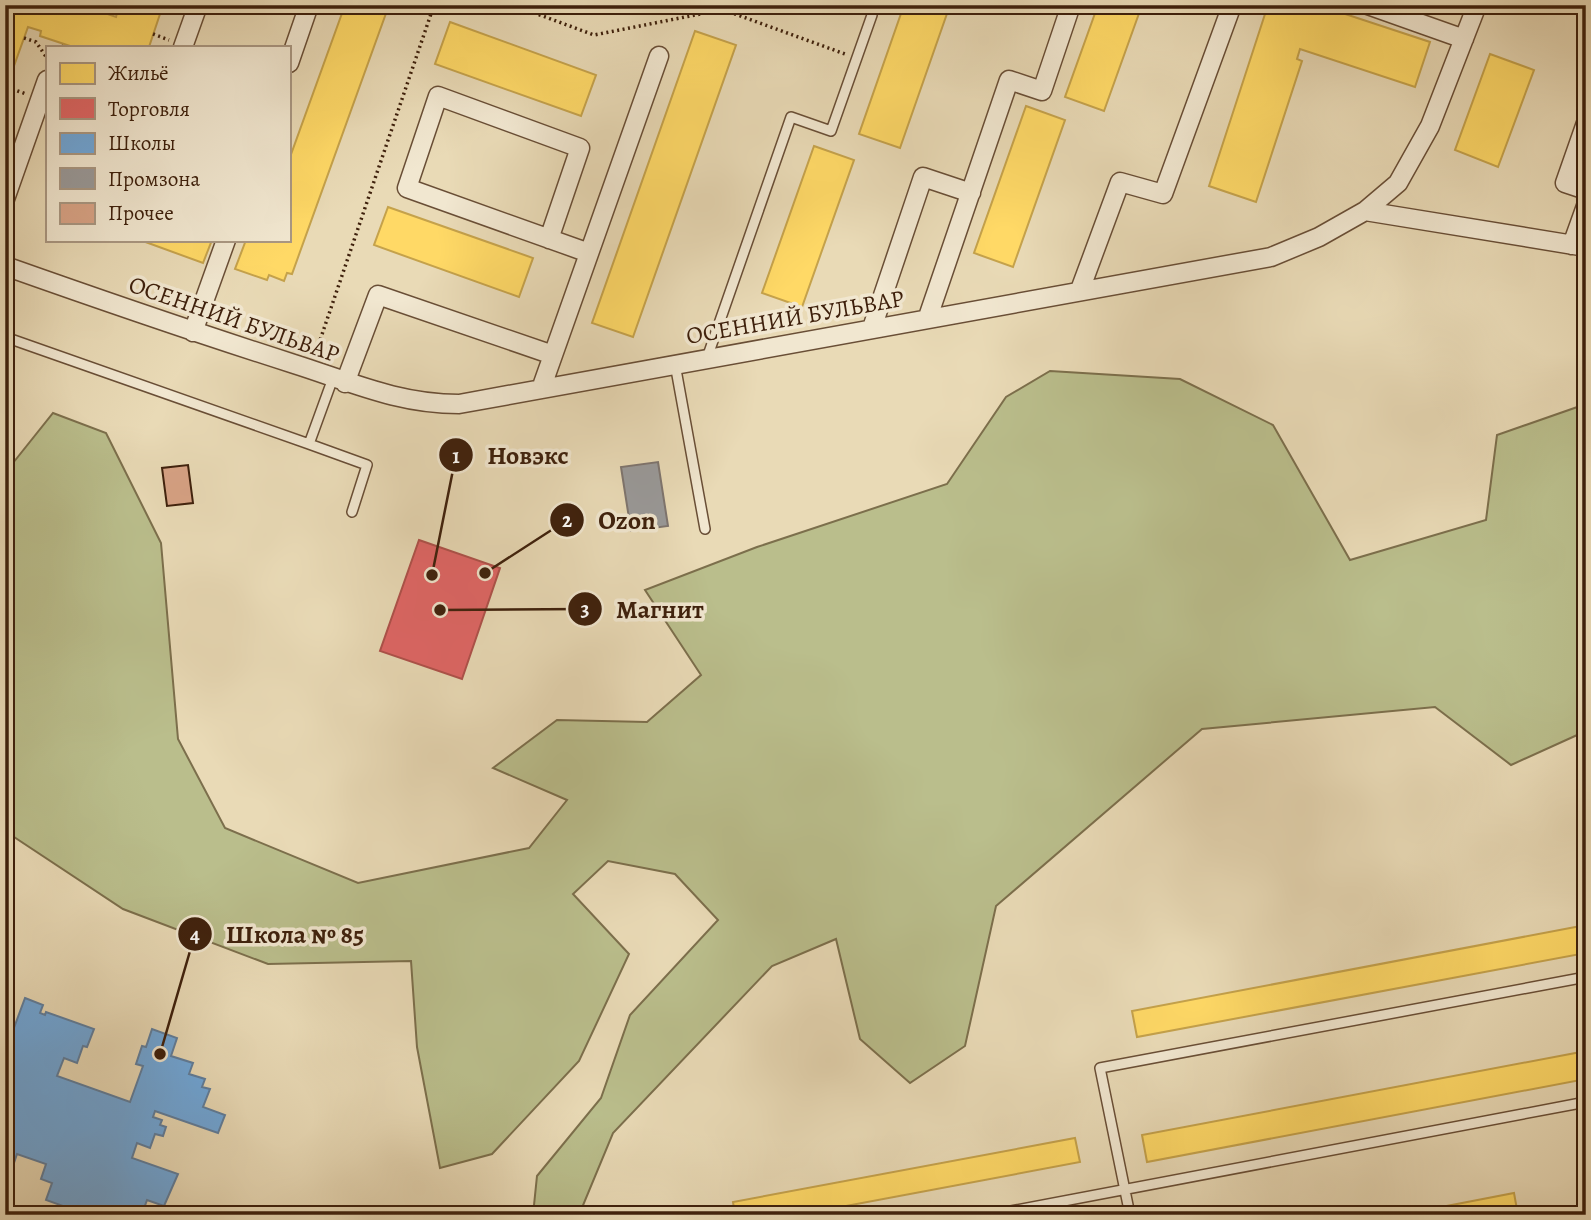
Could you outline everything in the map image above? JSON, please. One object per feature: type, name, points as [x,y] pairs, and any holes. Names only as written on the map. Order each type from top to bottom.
[{"type":"street","points":[[183,46],[198,5]]},
{"type":"street","points":[[290,61],[309,5]]},
{"type":"street","points":[[928,317],[1009,80],[1042,92],[1071,5]]},
{"type":"street","points":[[1080,289],[1120,181],[1163,194],[1232,5]]},
{"type":"street","points":[[1368,5],[1464,39]]},
{"type":"street","name":"ОСЕННИЙ БУЛЬВАР","points":[[5,266],[194,332],[404,400],[459,404],[1080,289],[1270,257],[1319,237],[1365,211],[1398,183],[1430,126],[1477,5]]},
{"type":"street","points":[[541,389],[659,56]]},
{"type":"street","points":[[5,200],[46,83]]},
{"type":"street","points":[[549,239],[580,148],[438,96],[407,188],[549,239],[589,253]]},
{"type":"street","points":[[1586,123],[1565,183],[1586,190]]},
{"type":"street","points":[[872,328],[923,177],[971,193]]},
{"type":"street","points":[[1365,211],[1579,246],[1586,206]]},
{"type":"street","points":[[194,332],[225,242]]},
{"type":"street","points":[[339,380],[378,295],[553,355]]},
{"type":"lane","points":[[707,358],[791,117],[831,131],[872,15]]},
{"type":"lane","points":[[5,337],[367,465],[352,512]]},
{"type":"lane","points":[[676,364],[705,529]]},
{"type":"lane","points":[[309,444],[339,380]]},
{"type":"lane","points":[[1130,1215],[1100,1068],[1586,977]]},
{"type":"lane","points":[[990,1215],[1586,1102]]},
{"type":"path","points":[[310,369],[433,5]]},
{"type":"path","points":[[513,5],[594,35],[746,5]]},
{"type":"path","points":[[723,10],[857,58]]},
{"type":"path","points":[[24,38],[36,42],[46,57]]},
{"type":"green space","points":[[1050,371],[1180,379],[1273,425],[1350,560],[1486,520],[1497,435],[1586,404],[1586,731],[1511,765],[1435,707],[1202,729],[996,906],[965,1046],[910,1083],[860,1039],[836,939],[772,966],[613,1133],[579,1215],[533,1215],[537,1176],[601,1098],[630,1015],[718,920],[675,874],[608,861],[573,894],[629,954],[579,1061],[492,1154],[440,1168],[417,1047],[411,961],[268,964],[123,909],[5,831],[5,473],[53,413],[106,433],[161,543],[178,739],[225,828],[358,883],[529,848],[567,800],[493,768],[557,720],[647,722],[701,675],[645,590],[757,547],[947,484],[1006,397]]},
{"type":"building: Жильё","points":[[5,5],[82,5],[116,17],[119,5],[163,5],[149,46],[70,46],[40,36],[41,31],[28,27],[5,91]]},
{"type":"building: Жильё","points":[[345,5],[389,5],[292,274],[287,273],[284,281],[269,275],[267,280],[235,269],[245,242],[290,242],[290,157]]},
{"type":"building: Жильё","points":[[904,5],[950,5],[900,148],[859,134]]},
{"type":"building: Жильё","points":[[1098,5],[1142,5],[1104,111],[1065,97]]},
{"type":"building: Жильё","points":[[1282,5],[1318,5],[1430,42],[1415,87],[1300,49],[1297,59],[1302,61],[1256,202],[1209,186],[1266,11],[1280,11]]},
{"type":"building: Жильё","points":[[450,22],[596,75],[581,116],[435,64]]},
{"type":"building: Жильё","points":[[695,31],[736,45],[633,337],[592,323]]},
{"type":"building: Жильё","points":[[1490,54],[1534,70],[1498,167],[1455,150]]},
{"type":"building: Жильё","points":[[1026,106],[1065,120],[1013,267],[974,253]]},
{"type":"building: Жильё","points":[[814,146],[854,160],[802,307],[762,293]]},
{"type":"building: Жильё","points":[[388,207],[533,258],[519,297],[374,245]]},
{"type":"building: Жильё","points":[[145,242],[211,242],[203,263]]},
{"type":"building: Жильё","points":[[1586,925],[1586,953],[1137,1037],[1132,1011]]},
{"type":"building: Жильё","points":[[1586,1051],[1586,1079],[1147,1162],[1142,1135]]},
{"type":"building: Жильё","points":[[1075,1138],[1080,1162],[798,1215],[735,1215],[733,1202]]},
{"type":"building: Жильё","points":[[1514,1193],[1518,1215],[1400,1215]]},
{"type":"building: Торговля","points":[[419,540],[500,568],[462,679],[380,651]]},
{"type":"building: Школы","points":[[25,998],[43,1005],[40,1013],[45,1015],[46,1012],[94,1029],[87,1047],[83,1046],[77,1063],[64,1058],[57,1076],[130,1102],[143,1066],[136,1064],[152,1029],[177,1038],[171,1056],[193,1063],[189,1074],[205,1079],[202,1087],[210,1089],[203,1107],[225,1115],[218,1133],[155,1111],[153,1117],[162,1120],[160,1125],[166,1127],[163,1136],[155,1134],[150,1148],[137,1143],[132,1158],[178,1174],[164,1206],[147,1200],[142,1214],[132,1211],[131,1215],[88,1215],[46,1200],[52,1183],[41,1179],[46,1164],[17,1154],[12,1169],[5,1166],[5,1052]]},
{"type":"building: Промзона","points":[[658,462],[668,526],[631,531],[621,467]]},
{"type":"building: Прочее","points":[[188,465],[193,503],[167,506],[162,468]]},
{"type":"place","name":"Ozon","points":[[485,573]]},
{"type":"place","name":"Новэкс","points":[[432,575]]},
{"type":"place","name":"Магнит","points":[[440,610]]},
{"type":"place","name":"Школа № 85","points":[[160,1054]]}]
